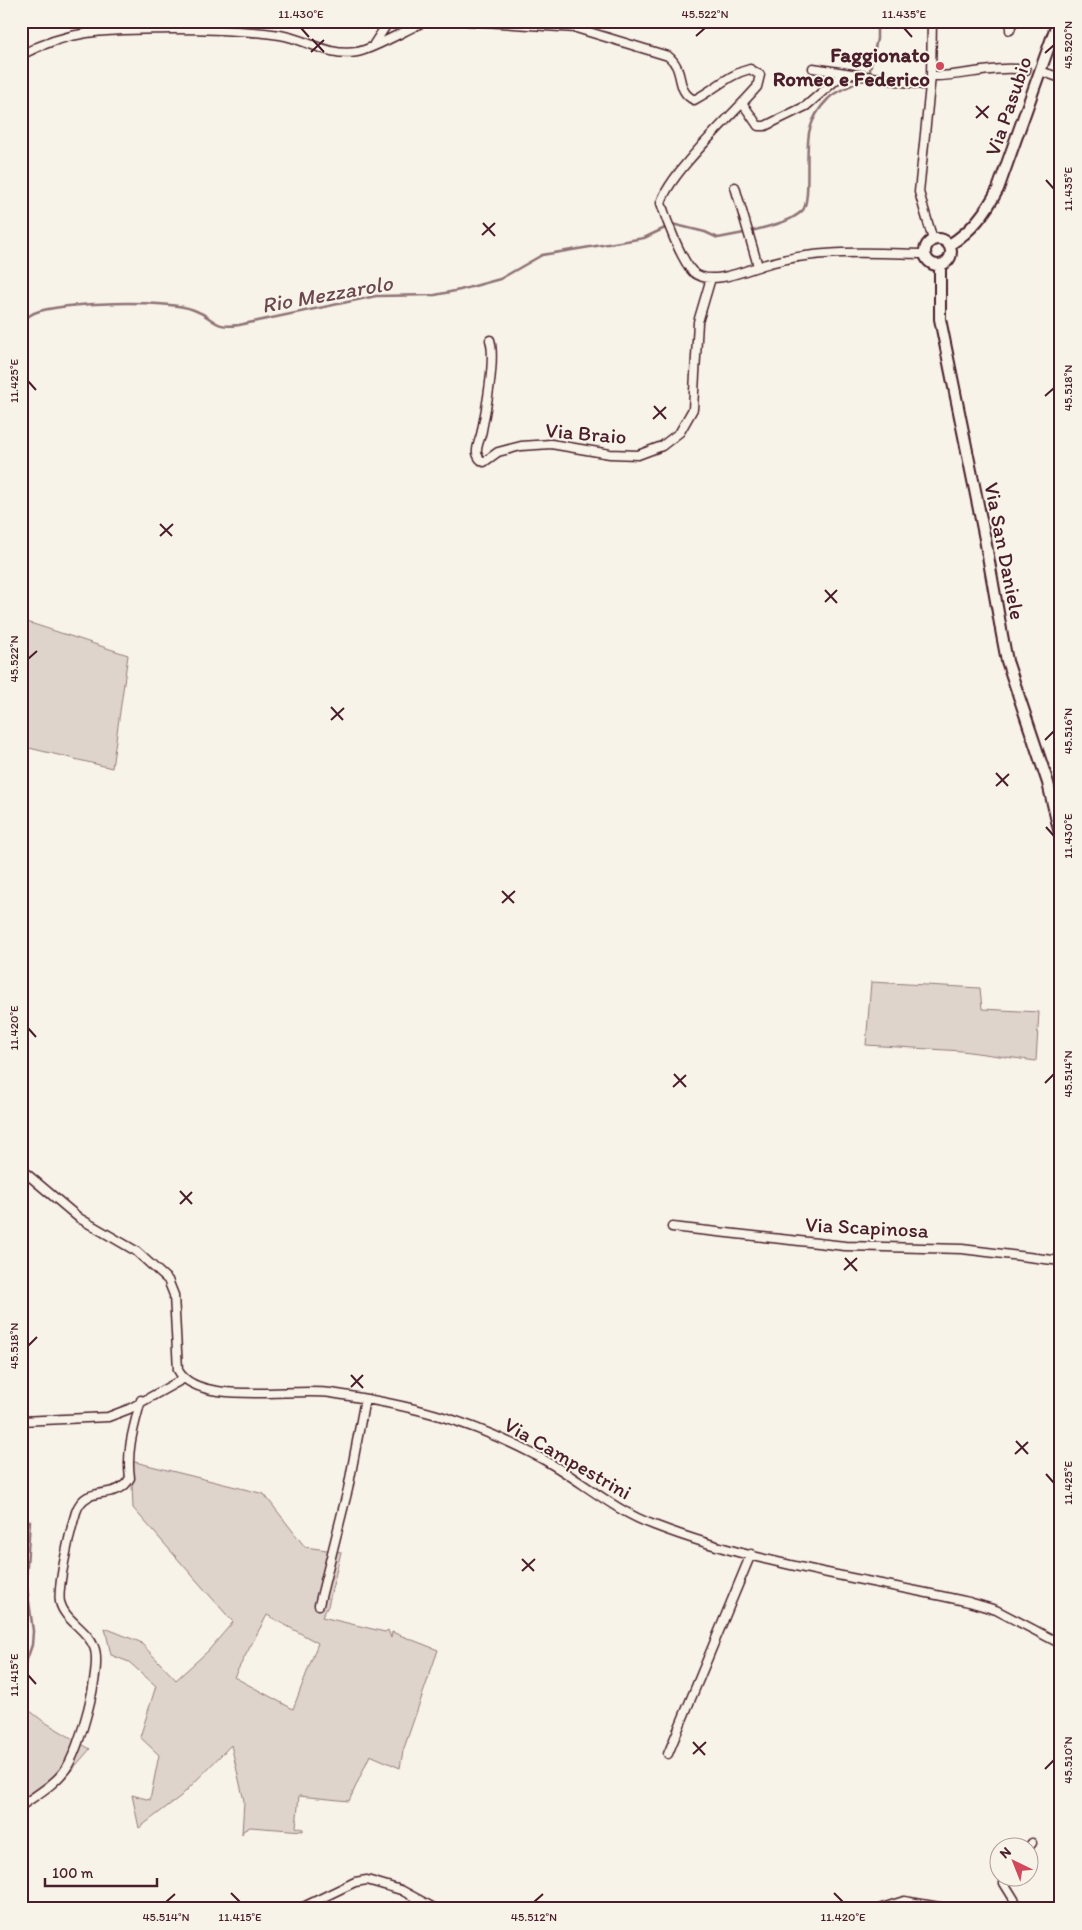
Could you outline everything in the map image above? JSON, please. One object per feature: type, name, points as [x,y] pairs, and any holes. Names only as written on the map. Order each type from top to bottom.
[{"type":"street","points":[[373,46],[389,21]]},
{"type":"street","points":[[21,55],[41,44],[105,29],[248,31],[282,35],[314,47],[340,53],[358,52],[426,21]]},
{"type":"street","points":[[468,21],[576,28],[668,56],[677,63],[681,84],[687,96],[694,100],[717,88],[736,73],[750,69],[760,75],[757,87],[698,150],[671,184],[661,203],[668,228],[694,272],[711,278],[722,278],[796,256],[841,252],[925,254]]},
{"type":"street","points":[[932,21],[931,76],[919,192],[933,240]]},
{"type":"street","points":[[1010,30],[1013,21]]},
{"type":"street","name":"Via Pasubio","points":[[949,244],[976,223],[995,196],[1058,21]]},
{"type":"street","points":[[813,68],[930,86]]},
{"type":"street","points":[[931,76],[1000,68],[1026,70]]},
{"type":"street","points":[[1040,71],[1061,78]]},
{"type":"street","points":[[743,104],[758,126],[765,126],[806,106],[844,73]]},
{"type":"street","points":[[735,187],[758,266]]},
{"type":"street","points":[[933,240],[942,240],[949,244],[951,255],[945,263],[940,265],[932,264],[925,254],[926,248],[933,240]]},
{"type":"street","name":"Via San Daniele","points":[[940,265],[940,319],[985,539],[1007,660],[1048,783],[1061,838]]},
{"type":"street","name":"Via Braio","points":[[490,340],[492,347],[482,433],[476,452],[479,459],[484,462],[498,452],[521,446],[551,444],[610,454],[638,455],[662,446],[680,432],[694,409],[698,322],[711,278]]},
{"type":"street","points":[[21,1169],[79,1218],[136,1251],[168,1280],[174,1295],[178,1370],[183,1378],[141,1400],[129,1409],[108,1417],[21,1421]]},
{"type":"street","name":"Via Scapinosa","points":[[672,1228],[845,1246],[962,1249],[1061,1261]]},
{"type":"street","name":"Via Campestrini","points":[[183,1378],[190,1384],[216,1390],[326,1392],[365,1398],[446,1416],[480,1427],[563,1470],[626,1513],[654,1525],[751,1554],[970,1602],[996,1610],[1061,1644]]},
{"type":"street","points":[[319,1605],[346,1498],[365,1398]]},
{"type":"street","points":[[21,1806],[58,1779],[70,1763],[80,1741],[97,1655],[88,1635],[62,1607],[59,1590],[78,1507],[90,1495],[116,1491],[123,1487],[130,1478],[128,1467],[131,1440],[141,1400]]},
{"type":"street","points":[[668,1754],[751,1554]]},
{"type":"street","points":[[298,1909],[355,1882],[367,1880],[401,1890],[436,1909]]},
{"type":"street","points":[[1007,1888],[1020,1909]]},
{"type":"street","points":[[878,1909],[904,1901],[951,1909]]},
{"type":"shaded area","points":[[21,620],[128,655],[112,768],[21,746]]},
{"type":"shaded area","points":[[871,982],[980,988],[982,1009],[1039,1012],[1036,1061],[962,1051],[866,1045]]},
{"type":"shaded area","points":[[131,1461],[264,1494],[305,1547],[341,1552],[328,1606],[322,1617],[385,1632],[388,1630],[391,1638],[392,1632],[438,1650],[403,1751],[400,1768],[370,1755],[349,1801],[299,1796],[296,1827],[303,1829],[303,1831],[250,1827],[243,1831],[242,1834],[244,1801],[231,1745],[181,1796],[139,1828],[132,1795],[150,1800],[159,1755],[140,1737],[156,1686],[129,1662],[111,1655],[105,1628],[140,1642],[176,1680],[208,1651],[233,1622],[133,1508]],"holes":[[[267,1615],[318,1643],[293,1709],[234,1677]]]},
{"type":"shaded area","points":[[21,1704],[43,1721],[90,1749],[70,1772],[21,1810]]},
{"type":"waterway","name":"Rio Mezzarolo","points":[[870,70],[877,39],[877,21]]},
{"type":"waterway","name":"Rio Mezzarolo","points":[[752,231],[785,221],[802,211],[807,197],[808,137],[813,121],[822,106],[832,96],[840,90],[864,79]]},
{"type":"waterway","name":"Rio Mezzarolo","points":[[672,224],[705,232],[718,238],[744,233]]},
{"type":"waterway","name":"Rio Mezzarolo","points":[[21,322],[32,314],[47,309],[89,304],[139,303],[181,307],[201,313],[219,324],[239,325],[376,296],[435,295],[460,290],[500,279],[542,255],[644,238],[665,228]]},
{"type":"waterway","points":[[21,1521],[30,1521],[26,1580],[33,1631],[32,1645],[21,1676]]},
{"type":"place","name":"Faggionato Romeo e Federico","points":[[940,66]]}]
